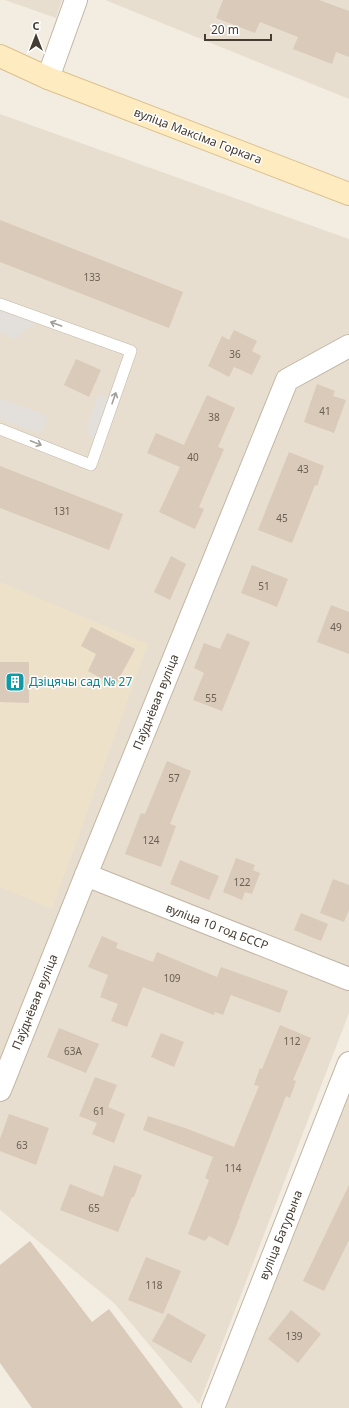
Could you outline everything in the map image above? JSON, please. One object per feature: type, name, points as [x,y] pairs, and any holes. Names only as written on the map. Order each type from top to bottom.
[{"type":"street","points":[[48,78],[76,0]]},
{"type":"street","name":"вуліца Максіма Горкага","points":[[0,56],[48,78],[349,194]]},
{"type":"street","name":"вуліца Максіма Горкага","points":[[0,64],[48,78]]},
{"type":"street","name":"Паўднёвая вуліца","points":[[0,1090],[287,380],[349,346]]},
{"type":"street","name":"вуліца 10 год БССР","points":[[86,875],[349,978]]},
{"type":"street","name":"вуліца Батурына","points":[[213,1408],[349,1063]]},
{"type":"lane","points":[[0,304],[131,351],[91,465],[0,429]]},
{"type":"shaded area","points":[[5,0],[62,0],[56,18]]},
{"type":"shaded area","points":[[105,0],[349,0],[349,99]]},
{"type":"shaded area","points":[[0,114],[349,239],[349,1013],[199,1404],[114,1303],[0,1210]]},
{"type":"shaded area","points":[[0,310],[35,323],[15,339],[0,332]]},
{"type":"shaded area","points":[[98,395],[109,399],[95,441],[86,431]]},
{"type":"shaded area","points":[[0,398],[48,416],[41,434],[0,419]]},
{"type":"shaded area","points":[[0,582],[148,644],[52,909],[0,887]]},
{"type":"shaded area","points":[[349,1078],[349,1408],[213,1408]]},
{"type":"building","points":[[223,0],[319,0],[349,11],[349,57],[336,52],[332,64],[293,49],[298,37],[260,22],[255,33],[216,18]]},
{"type":"building","points":[[0,220],[183,292],[169,328],[0,262]]},
{"type":"building","points":[[234,330],[257,341],[252,351],[261,356],[252,375],[234,367],[229,377],[208,366],[222,336],[229,340]]},
{"type":"building","points":[[76,359],[101,370],[89,397],[64,385]]},
{"type":"building","points":[[317,384],[335,391],[333,396],[346,400],[334,433],[304,422]]},
{"type":"building","points":[[207,395],[235,408],[218,447],[224,449],[199,507],[204,509],[195,529],[159,512],[180,467],[147,453],[156,433],[184,445]]},
{"type":"building","points":[[289,452],[324,466],[317,486],[315,485],[292,543],[258,530]]},
{"type":"building","points":[[0,466],[123,514],[109,550],[0,508]]},
{"type":"building","points":[[171,556],[186,564],[170,600],[154,592]]},
{"type":"building","points":[[252,565],[288,579],[277,607],[241,593]]},
{"type":"building","points":[[331,605],[349,612],[349,654],[317,642]]},
{"type":"building","points":[[91,627],[135,649],[115,686],[88,671],[96,654],[81,646]]},
{"type":"building","points":[[227,633],[250,642],[222,711],[193,700],[204,673],[194,668],[204,643],[220,649]]},
{"type":"building","name":"Дзіцячы сад № 27","points":[[0,662],[29,662],[29,703],[0,702]]},
{"type":"building","points":[[167,761],[191,771],[170,824],[176,826],[161,867],[125,854],[141,813],[145,814]]},
{"type":"building","points":[[236,858],[255,865],[253,870],[260,873],[252,894],[245,892],[242,900],[223,892]]},
{"type":"building","points":[[180,860],[219,876],[209,900],[170,884]]},
{"type":"building","points":[[333,879],[349,885],[349,910],[344,922],[320,913]]},
{"type":"building","points":[[301,913],[328,924],[321,941],[294,930]]},
{"type":"building","points":[[102,936],[118,943],[116,948],[153,962],[157,952],[217,977],[221,967],[288,991],[280,1013],[231,995],[223,1015],[215,1012],[214,1015],[143,987],[127,1027],[111,1021],[118,1004],[100,997],[108,975],[88,967]]},
{"type":"building","points":[[280,1025],[311,1038],[293,1080],[296,1081],[290,1098],[286,1096],[228,1246],[209,1236],[205,1241],[188,1234],[209,1180],[205,1178],[213,1157],[143,1130],[148,1116],[185,1128],[234,1147],[259,1086],[254,1085],[260,1068],[262,1069]]},
{"type":"building","points":[[59,1028],[99,1044],[86,1073],[47,1057]]},
{"type":"building","points":[[161,1033],[184,1042],[174,1067],[151,1057]]},
{"type":"building","points":[[95,1077],[117,1085],[108,1107],[125,1114],[114,1143],[92,1134],[97,1123],[79,1116]]},
{"type":"building","points":[[9,1114],[49,1128],[36,1165],[0,1151],[0,1139]]},
{"type":"building","points":[[114,1165],[142,1175],[118,1232],[60,1210],[70,1184],[103,1197]]},
{"type":"building","points":[[349,1185],[349,1240],[324,1291],[303,1281]]},
{"type":"building","points":[[30,1241],[92,1322],[109,1309],[183,1408],[32,1408],[0,1363],[0,1265]]},
{"type":"building","points":[[146,1257],[181,1271],[163,1314],[128,1300]]},
{"type":"building","points":[[291,1310],[321,1334],[298,1363],[268,1339]]},
{"type":"building","points":[[168,1313],[206,1335],[191,1363],[152,1341]]},
{"type":"place","name":"Дзіцячы сад № 27","points":[[15,682]]}]
